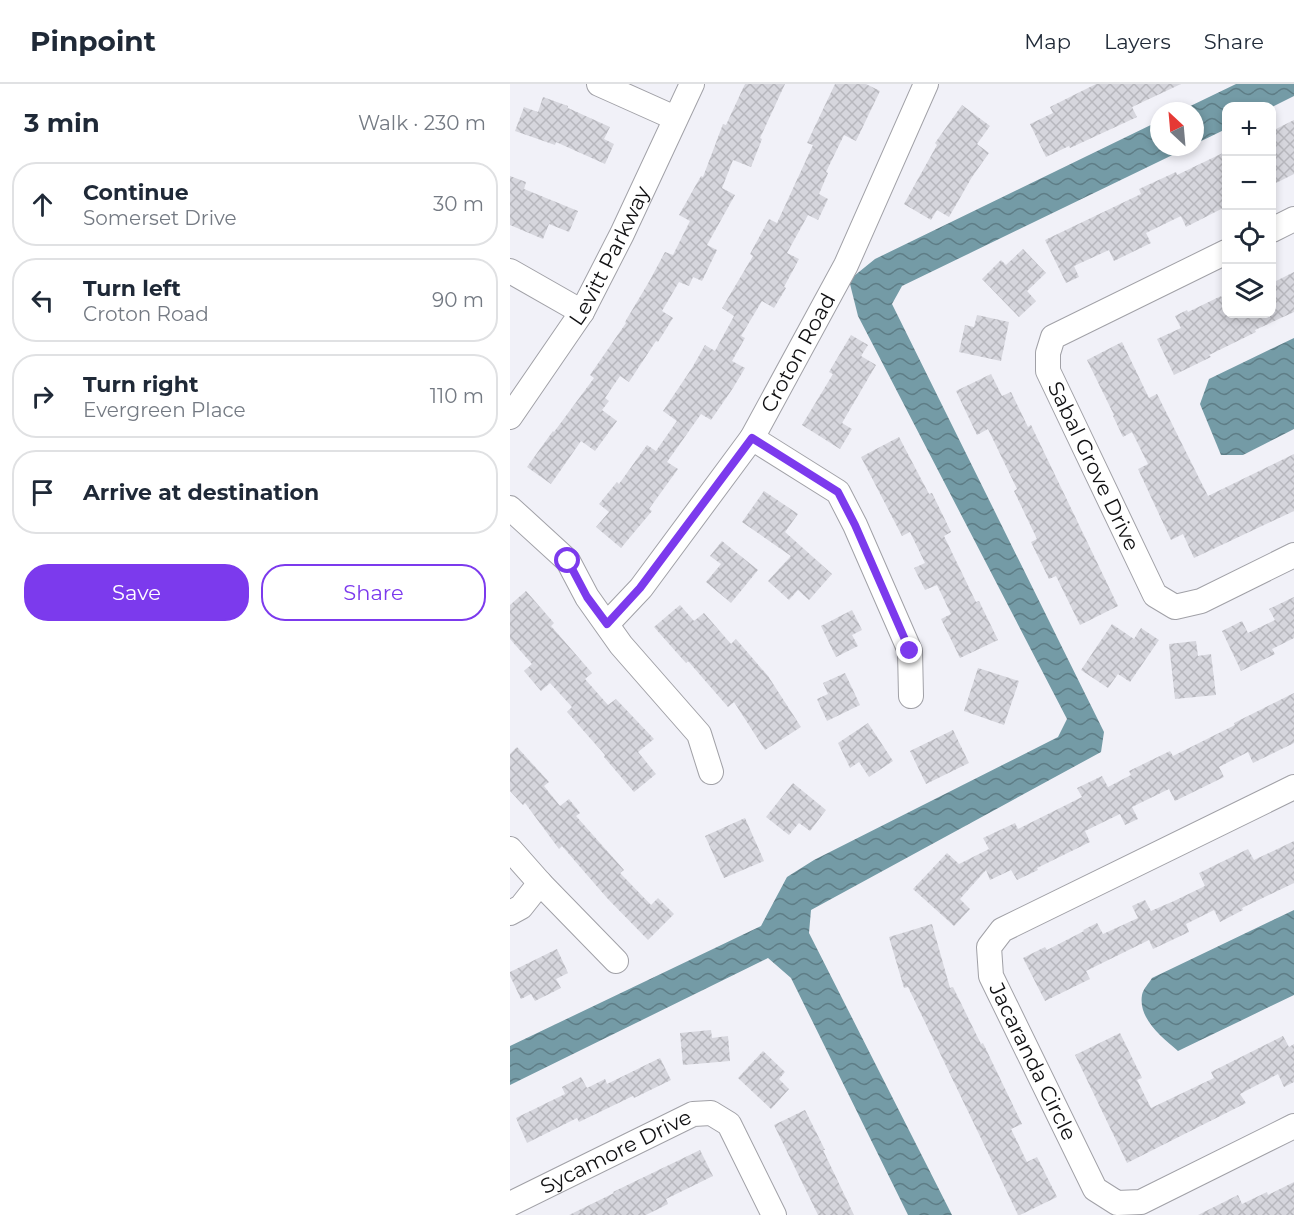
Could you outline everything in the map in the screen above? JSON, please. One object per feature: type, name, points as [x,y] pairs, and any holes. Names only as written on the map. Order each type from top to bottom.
[{"type":"street","points":[[599,84],[675,118]]},
{"type":"street","name":"Levitt Parkway","points":[[510,417],[582,312],[622,234],[692,84]]},
{"type":"street","name":"Croton Road","points":[[607,624],[640,588],[752,438],[846,265],[926,84]]},
{"type":"street","points":[[1276,228],[1294,219]]},
{"type":"street","name":"Sabal Grove Drive","points":[[1222,254],[1053,337],[1048,353],[1048,370],[1155,595],[1175,607],[1201,601],[1294,555]]},
{"type":"street","points":[[510,271],[582,312]]},
{"type":"street","points":[[752,438],[838,492],[855,525],[910,651],[911,696]]},
{"type":"street","points":[[510,508],[568,561],[587,597],[621,645],[699,734],[711,772]]},
{"type":"street","name":"Jacaranda Circle","points":[[1294,787],[1002,930],[989,947],[991,976],[1095,1189],[1117,1203],[1141,1202],[1294,1126]]},
{"type":"street","points":[[510,849],[616,961]]},
{"type":"street","points":[[510,913],[521,907],[540,883]]},
{"type":"street","name":"Sycamore Drive","points":[[510,1204],[693,1114],[711,1113],[729,1124],[774,1215]]},
{"type":"water","points":[[1236,84],[1294,84],[1294,96],[1276,105],[1276,102],[1222,102],[1222,131],[1204,140],[1204,102],[1199,102]]},
{"type":"water","points":[[1150,125],[1150,156],[1170,156],[902,286],[892,304],[1104,732],[1101,752],[811,910],[809,933],[952,1215],[908,1215],[791,978],[768,958],[510,1085],[510,1046],[761,926],[787,877],[814,860],[1058,737],[1067,719],[858,316],[849,280],[875,259]]},
{"type":"water","points":[[1294,338],[1294,429],[1243,455],[1221,455],[1200,404],[1209,379]]},
{"type":"water","points":[[1294,910],[1294,995],[1178,1051],[1152,1027],[1142,1004],[1143,993],[1152,978]]},
{"type":"building","points":[[745,84],[785,84],[760,138],[762,139],[751,167],[733,160],[722,188],[735,195],[707,245],[717,250],[702,281],[693,277],[689,286],[679,282],[662,311],[673,318],[658,342],[656,341],[629,382],[620,376],[605,398],[609,401],[602,410],[617,421],[595,451],[581,441],[551,484],[527,467],[594,378],[590,375],[626,323],[665,252],[673,255],[690,221],[679,215],[701,176],[703,177],[723,124],[726,125]]},
{"type":"building","points":[[835,84],[866,84],[880,91],[856,141],[844,135],[826,172],[828,173],[819,194],[828,199],[818,220],[808,215],[787,253],[799,259],[784,287],[786,288],[774,308],[762,301],[741,336],[745,338],[732,361],[745,368],[711,420],[701,414],[667,462],[678,469],[649,509],[652,511],[621,548],[596,527],[609,512],[599,504],[617,482],[619,484],[647,445],[656,451],[677,421],[663,411],[705,345],[715,351],[734,316],[722,308],[753,256],[750,254],[769,219],[777,223],[813,145],[807,143]]},
{"type":"building","points":[[1096,84],[1181,84],[1132,107],[1137,117],[1046,157],[1030,124],[1053,113],[1050,107]]},
{"type":"building","points":[[543,97],[568,106],[610,127],[604,139],[614,144],[605,164],[556,142],[555,145],[515,131],[524,107],[538,112]]},
{"type":"building","points":[[962,105],[990,126],[977,144],[989,153],[949,217],[937,210],[931,220],[904,204],[937,145],[935,143]]},
{"type":"building","points":[[1294,120],[1294,174],[1276,183],[1276,156],[1276,129]]},
{"type":"building","points":[[1222,153],[1222,209],[1186,227],[1181,216],[1146,233],[1151,243],[1114,261],[1109,250],[1074,266],[1079,277],[1066,283],[1045,240],[1141,194],[1139,189],[1176,172],[1177,175]]},
{"type":"building","points":[[510,176],[526,182],[524,189],[578,211],[569,232],[549,224],[543,239],[510,225]]},
{"type":"building","points":[[1023,249],[1046,273],[1027,291],[1036,301],[1019,317],[982,279],[1001,260],[1006,265]]},
{"type":"building","points":[[1294,272],[1294,312],[1255,330],[1256,332],[1209,355],[1211,357],[1174,375],[1157,339],[1181,328],[1175,316],[1221,296],[1222,318],[1276,318],[1276,281]]},
{"type":"building","points":[[977,315],[1009,322],[1001,361],[959,352],[965,325],[974,327]]},
{"type":"building","points":[[851,335],[868,345],[861,356],[876,365],[842,423],[852,429],[840,449],[802,425],[833,374],[829,372]]},
{"type":"building","points":[[1122,342],[1149,398],[1157,394],[1208,496],[1294,454],[1294,511],[1194,558],[1183,534],[1171,540],[1138,469],[1148,464],[1132,432],[1123,437],[1087,360]]},
{"type":"building","points":[[991,374],[1002,396],[1011,392],[1028,427],[1031,425],[1118,606],[1080,625],[1056,576],[1049,579],[1031,542],[1037,539],[1014,491],[1017,489],[988,429],[977,435],[956,391]]},
{"type":"building","points":[[899,437],[929,494],[932,493],[951,532],[944,536],[976,602],[979,601],[998,640],[960,658],[941,619],[951,614],[937,585],[925,590],[914,568],[925,563],[910,532],[902,536],[861,457]]},
{"type":"building","points":[[764,491],[798,514],[785,532],[832,574],[809,600],[798,590],[789,600],[768,581],[791,556],[742,522]]},
{"type":"building","points":[[722,541],[758,570],[731,603],[706,582],[721,564],[710,556]]},
{"type":"building","points":[[526,591],[554,623],[551,626],[592,673],[585,679],[608,705],[616,699],[654,739],[638,752],[656,774],[634,792],[567,712],[572,707],[550,683],[541,691],[524,671],[532,664],[510,639],[510,605]]},
{"type":"building","points":[[1294,597],[1294,638],[1272,649],[1275,654],[1241,671],[1222,631],[1242,621],[1248,633],[1275,620],[1269,609]]},
{"type":"building","points":[[680,605],[694,621],[704,613],[731,644],[736,639],[768,676],[801,727],[765,750],[734,702],[728,707],[688,661],[686,663],[654,627]]},
{"type":"building","points":[[852,610],[862,630],[852,635],[858,646],[836,657],[821,626]]},
{"type":"building","points":[[1112,624],[1134,639],[1141,628],[1159,640],[1130,682],[1118,674],[1108,688],[1081,670]]},
{"type":"building","points":[[1196,641],[1198,656],[1211,654],[1216,695],[1175,699],[1169,644]]},
{"type":"building","points":[[978,668],[1019,681],[1004,725],[964,711]]},
{"type":"building","points":[[845,673],[860,705],[827,721],[817,699],[828,694],[823,683]]},
{"type":"building","points":[[1294,693],[1294,743],[1253,763],[1248,752],[1219,767],[1224,777],[1175,801],[1169,789],[1132,807],[1138,819],[1125,825],[1120,814],[1085,831],[1090,842],[1017,880],[1011,870],[990,880],[986,870],[960,899],[970,909],[954,926],[913,889],[947,853],[959,864],[989,849],[983,838],[1015,823],[1018,829],[1082,797],[1077,788],[1102,776],[1108,787],[1131,775],[1129,771],[1170,751],[1173,756]]},
{"type":"building","points":[[868,723],[893,761],[869,777],[859,762],[850,768],[838,743]]},
{"type":"building","points":[[953,730],[969,763],[926,784],[910,751]]},
{"type":"building","points":[[517,747],[549,782],[544,786],[560,806],[569,799],[580,813],[576,816],[624,870],[620,873],[651,905],[658,898],[674,914],[648,940],[607,898],[562,846],[559,849],[525,803],[523,805],[510,791],[510,754]]},
{"type":"building","points":[[793,783],[826,810],[810,831],[799,823],[789,835],[766,817]]},
{"type":"building","points":[[745,818],[764,861],[724,878],[705,836]]},
{"type":"building","points":[[1294,841],[1294,883],[1242,908],[1243,910],[1220,922],[1214,910],[1186,924],[1189,932],[1153,949],[1149,940],[1086,971],[1090,979],[1045,1001],[1023,958],[1045,947],[1047,950],[1097,923],[1103,934],[1138,918],[1132,906],[1145,900],[1151,911],[1205,886],[1199,873],[1248,849],[1254,860]]},
{"type":"building","points":[[932,924],[950,988],[953,987],[981,1044],[983,1043],[1022,1124],[1011,1129],[1027,1162],[1037,1157],[1057,1197],[1020,1215],[908,987],[904,988],[889,937]]},
{"type":"building","points":[[557,949],[568,973],[556,979],[561,988],[535,1001],[531,994],[521,999],[510,972]]},
{"type":"building","points":[[711,1030],[712,1038],[728,1036],[730,1061],[683,1065],[680,1033]]},
{"type":"building","points":[[1120,1033],[1142,1078],[1137,1080],[1151,1108],[1214,1078],[1211,1072],[1283,1036],[1289,1047],[1294,1044],[1294,1082],[1284,1087],[1278,1074],[1240,1094],[1246,1103],[1127,1163],[1075,1055]]},
{"type":"building","points":[[763,1051],[785,1072],[779,1079],[789,1089],[771,1109],[738,1078]]},
{"type":"building","points":[[660,1058],[671,1080],[579,1122],[577,1118],[527,1143],[516,1118],[565,1094],[562,1087],[581,1077],[587,1088],[605,1079],[607,1084]]},
{"type":"building","points":[[805,1110],[854,1215],[818,1215],[774,1125]]},
{"type":"building","points":[[700,1150],[713,1176],[666,1199],[668,1204],[646,1215],[569,1215],[613,1192]]},
{"type":"building","points":[[1294,1182],[1294,1215],[1198,1215],[1238,1195],[1242,1204],[1267,1192],[1268,1195]]},
{"type":"route","points":[[568,561],[587,597],[607,624],[640,588],[752,438],[838,492],[855,525],[910,651]]}]
